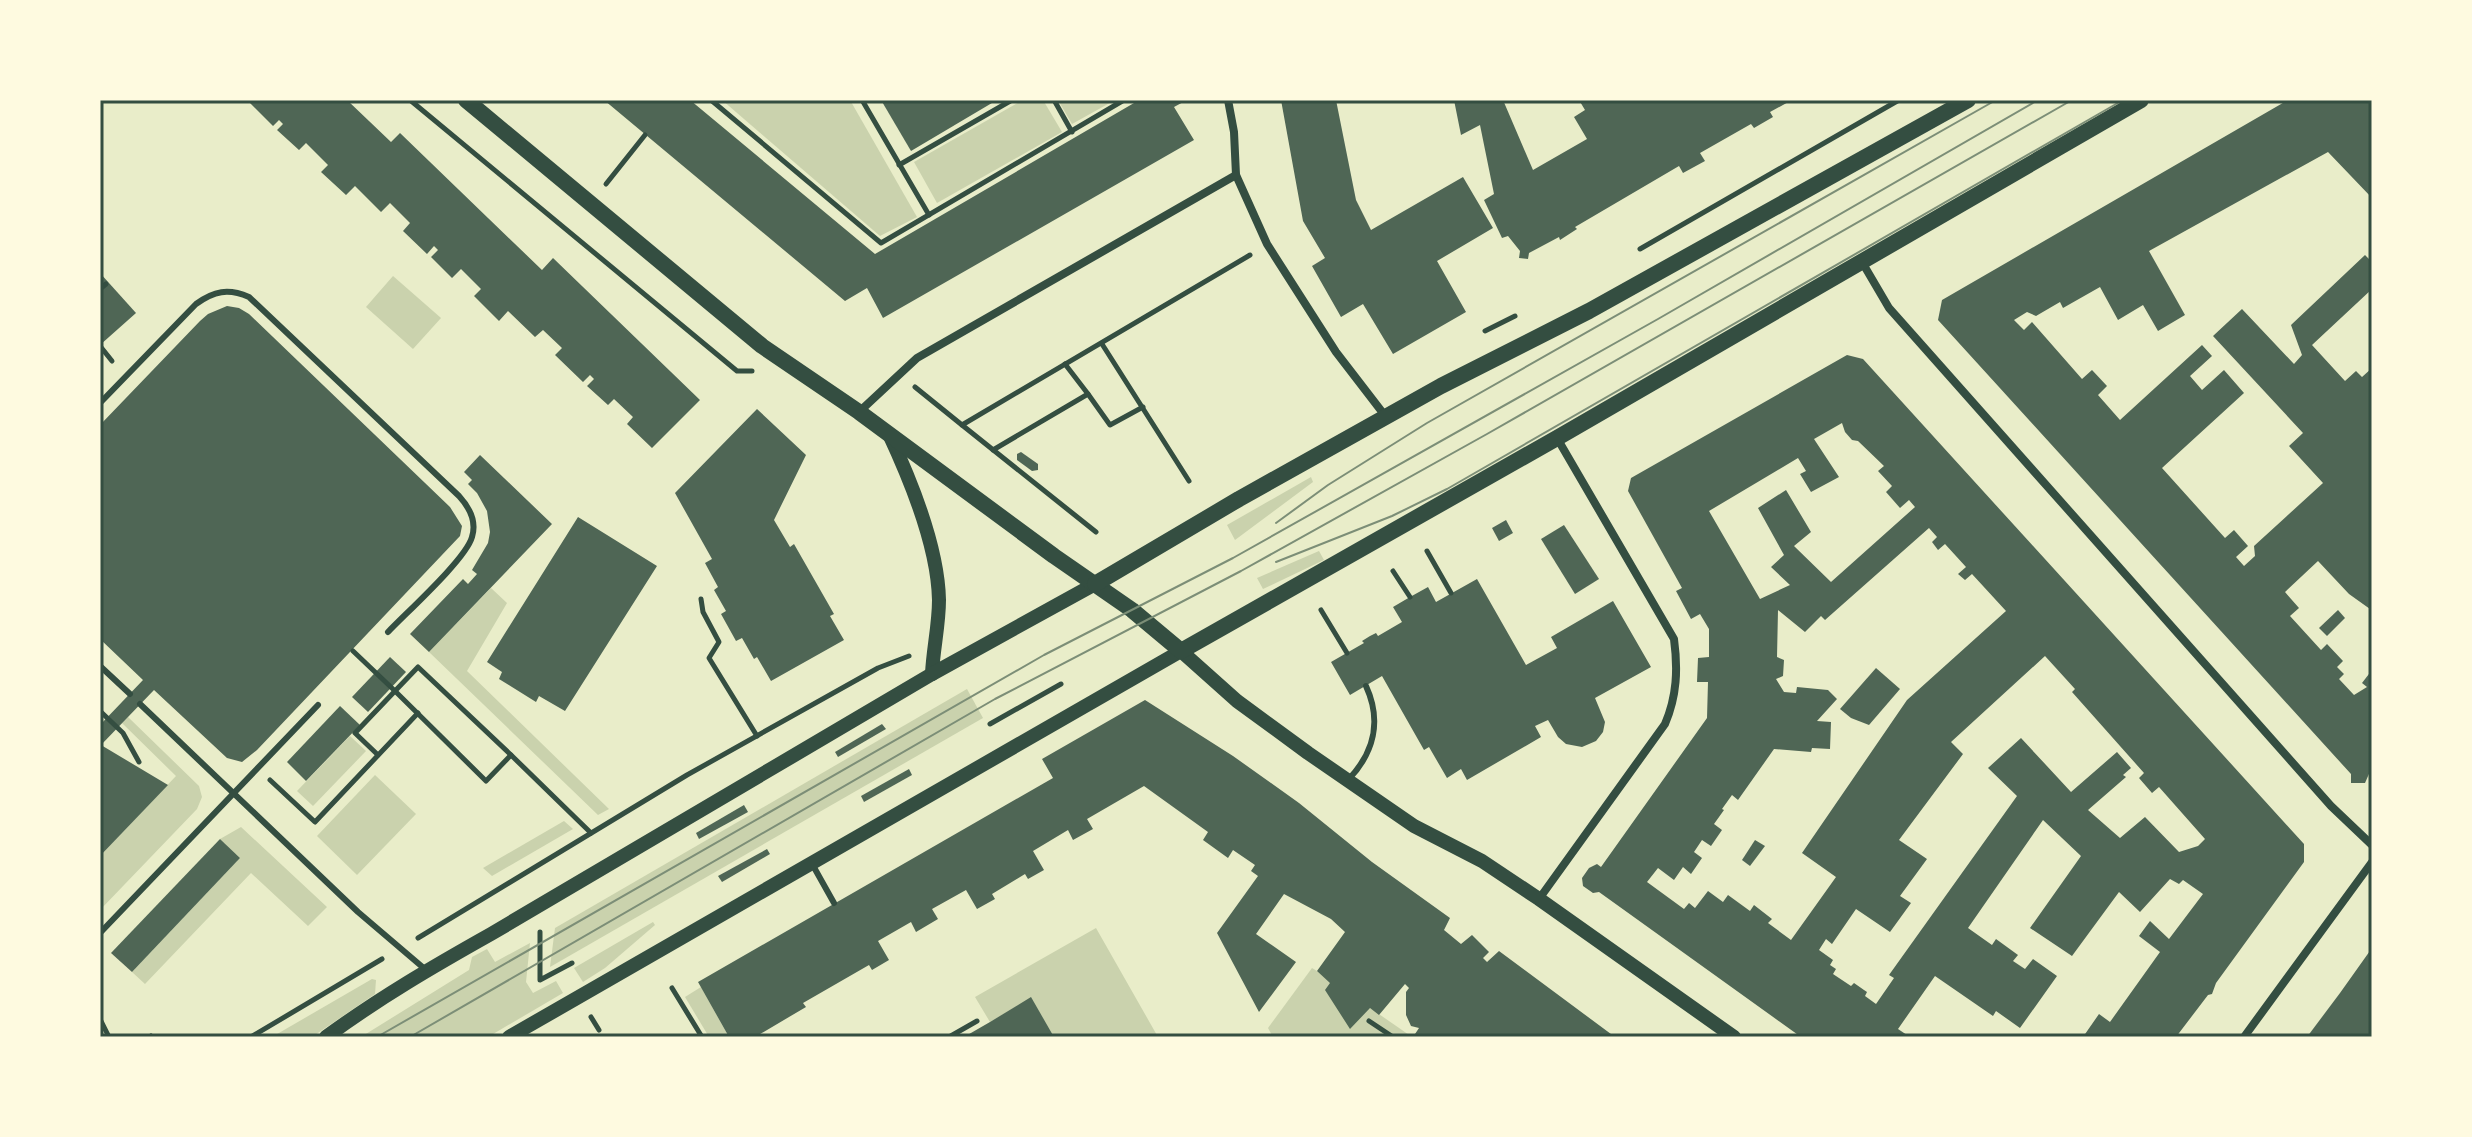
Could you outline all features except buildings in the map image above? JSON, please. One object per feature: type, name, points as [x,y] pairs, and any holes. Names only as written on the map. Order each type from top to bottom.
[{"type":"main road","points":[[466,100],[762,346],[859,412],[1132,610],[1181,651],[1557,438],[2141,100]]},
{"type":"main road","points":[[1095,584],[1219,510],[1386,417],[1528,340],[1589,311],[1968,100]]},
{"type":"street","points":[[1228,100],[1234,132],[1236,175],[1267,244],[1336,352],[1386,417]]},
{"type":"street","points":[[859,412],[917,358],[1236,175]]},
{"type":"street","points":[[1862,262],[1889,308],[2331,806],[2372,845]]},
{"type":"street","points":[[889,434],[928,536],[936,572],[939,600],[932,674]]},
{"type":"street","points":[[1539,899],[1665,724],[1674,703],[1677,677],[1674,639],[1557,438]]},
{"type":"street","points":[[326,1037],[381,997],[426,970],[518,919],[932,674],[1095,584]]},
{"type":"street","points":[[509,1037],[1181,651],[1237,701],[1348,780],[1414,826],[1482,861],[1734,1037]]},
{"type":"street","points":[[2244,1037],[2372,862]]},
{"type":"lane","points":[[100,403],[208,295],[236,291],[249,297],[459,496],[472,513],[473,534],[464,552],[388,632]]},
{"type":"lane","points":[[100,666],[130,694]]},
{"type":"lane","points":[[1348,780],[1361,767],[1370,751],[1374,734],[1373,705],[1366,686]]},
{"type":"lane","points":[[140,704],[233,794],[426,970]]},
{"type":"lane","points":[[100,933],[318,705]]},
{"type":"lane","points":[[811,862],[834,903]]},
{"type":"path","points":[[410,100],[737,371],[801,374]]},
{"type":"path","points":[[711,100],[881,243],[1124,100]]},
{"type":"path","points":[[862,100],[929,215]]},
{"type":"path","points":[[899,165],[1012,100]]},
{"type":"path","points":[[1054,100],[1072,132]]},
{"type":"path","points":[[1628,256],[1899,100]]},
{"type":"path","points":[[590,204],[645,135]]},
{"type":"path","points":[[962,425],[1267,244]]},
{"type":"path","points":[[100,289],[106,284]]},
{"type":"path","points":[[1479,335],[1518,315]]},
{"type":"path","points":[[1102,344],[1189,481]]},
{"type":"path","points":[[100,346],[116,366]]},
{"type":"path","points":[[1065,364],[1110,425],[1143,407]]},
{"type":"path","points":[[900,375],[1096,532]]},
{"type":"path","points":[[993,450],[1088,394]]},
{"type":"path","points":[[1427,551],[1451,593]]},
{"type":"path","points":[[1393,571],[1410,597]]},
{"type":"path","points":[[701,599],[703,612],[719,642],[709,658],[757,736]]},
{"type":"path","points":[[1321,610],[1347,653]]},
{"type":"path","points":[[353,651],[486,781],[511,755]]},
{"type":"path","points":[[378,755],[355,733],[418,667],[591,833]]},
{"type":"path","points":[[251,1037],[591,833],[878,668]]},
{"type":"path","points":[[990,724],[1061,684]]},
{"type":"path","points":[[100,711],[123,733],[139,762]]},
{"type":"path","points":[[113,723],[123,713]]},
{"type":"path","points":[[258,768],[315,822],[418,713]]},
{"type":"path","points":[[527,937],[540,930],[540,980],[572,963]]},
{"type":"path","points":[[672,988],[702,1037]]},
{"type":"path","points":[[100,1019],[109,1037]]},
{"type":"path","points":[[949,1037],[977,1021]]},
{"type":"path","points":[[1369,1021],[1393,1037]]},
{"type":"green space","points":[[722,100],[850,100],[917,217],[880,236]]},
{"type":"green space","points":[[1023,100],[1043,100],[1062,132],[937,203],[914,162]]},
{"type":"green space","points":[[1058,100],[1115,100],[1072,124]]},
{"type":"green space","points":[[393,276],[441,318],[413,349],[366,307]]},
{"type":"green space","points":[[1311,477],[1313,482],[1235,540],[1227,525]]},
{"type":"green space","points":[[1319,551],[1324,560],[1263,589],[1257,578]]},
{"type":"green space","points":[[491,588],[507,603],[467,671],[609,809],[598,815],[429,652]]},
{"type":"green space","points":[[967,689],[983,718],[550,967],[555,928]]},
{"type":"green space","points":[[128,717],[199,786],[202,797],[197,809],[100,910],[100,856],[176,776],[122,723]]},
{"type":"green space","points":[[350,736],[366,751],[313,806],[297,791]]},
{"type":"green space","points":[[375,775],[416,814],[357,875],[317,836]]},
{"type":"green space","points":[[564,821],[573,829],[492,876],[483,868]]},
{"type":"green space","points":[[241,827],[327,907],[308,926],[251,873],[145,984],[132,972],[240,858],[220,839]]},
{"type":"green space","points":[[653,922],[655,925],[605,968],[583,982],[574,968]]},
{"type":"green space","points":[[1096,928],[1158,1037],[1054,1037],[1031,998],[990,1022],[975,997]]},
{"type":"green space","points":[[530,943],[526,982],[533,993],[556,981],[563,993],[488,1037],[361,1037],[469,970],[472,957],[487,949],[495,962]]},
{"type":"green space","points":[[1312,968],[1412,1037],[1273,1037],[1268,1028]]},
{"type":"green space","points":[[372,979],[376,980],[375,994],[312,1037],[272,1037]]},
{"type":"green space","points":[[701,987],[729,1037],[709,1037],[685,997]]},
{"type":"tram line","points":[[1276,523],[1328,485],[1427,423],[1996,100]]},
{"type":"tram line","points":[[377,1037],[1044,655],[1233,558],[1658,319],[2038,100]]},
{"type":"tram line","points":[[410,1037],[995,699],[1241,571],[2072,100]]},
{"type":"tram line","points":[[1276,562],[1392,516],[1447,489],[2123,100]]}]
